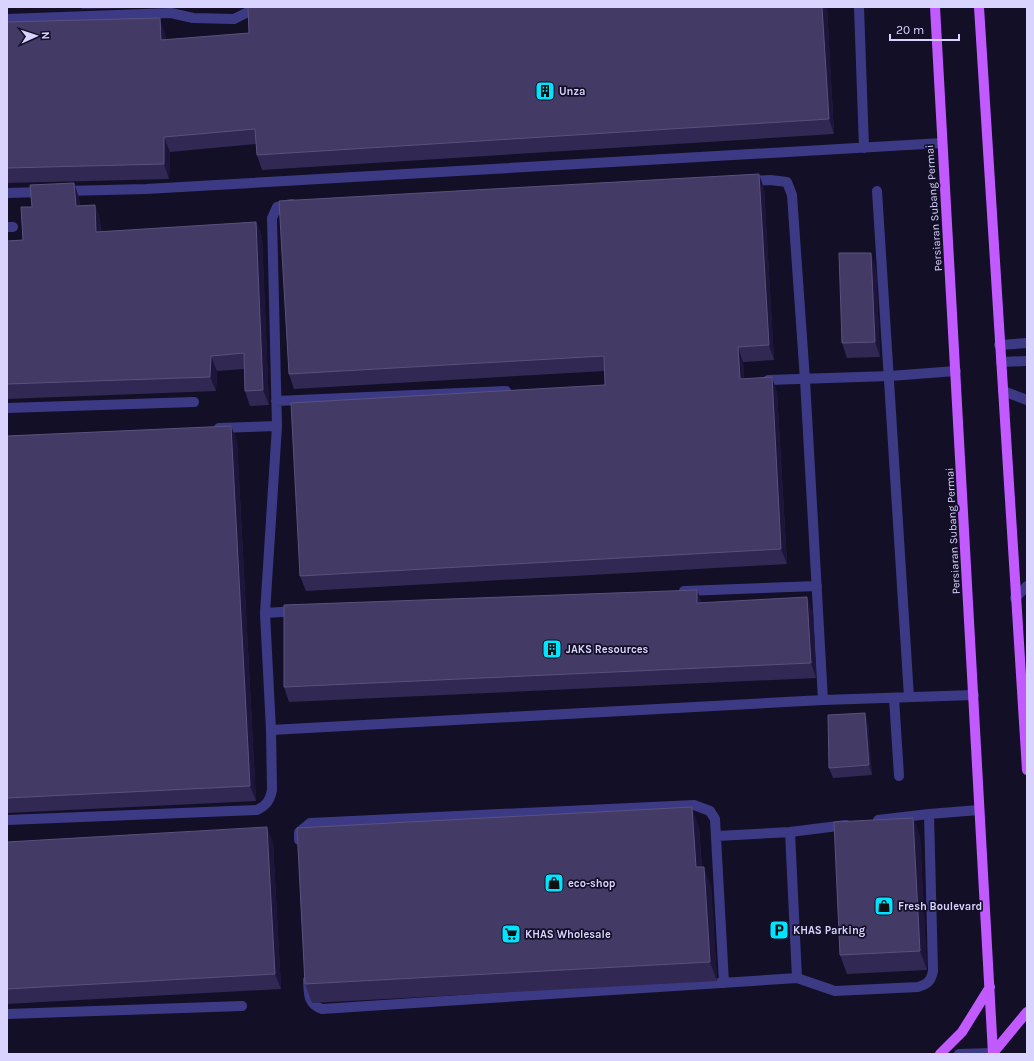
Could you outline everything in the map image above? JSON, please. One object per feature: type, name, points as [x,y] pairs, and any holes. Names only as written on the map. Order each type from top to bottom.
[{"type":"main road","name":"Persiaran Subang Permai","points":[[935,7],[974,695],[979,810],[994,1054]]},
{"type":"main road","points":[[979,7],[999,345],[1027,770]]},
{"type":"main road","points":[[940,1054],[962,1032],[990,988]]},
{"type":"main road","points":[[994,1054],[1027,1012]]},
{"type":"street","points":[[7,18],[171,13],[193,18],[234,19],[258,7]]},
{"type":"street","points":[[859,7],[864,148]]},
{"type":"street","points":[[7,193],[146,189],[942,143]]},
{"type":"street","points":[[739,181],[770,180],[787,182],[792,195],[805,380],[824,700]]},
{"type":"street","points":[[877,191],[890,376],[909,698]]},
{"type":"street","points":[[7,820],[257,810],[266,805],[270,799],[272,790],[271,730],[265,613],[276,426],[272,218],[277,207],[306,203]]},
{"type":"street","points":[[999,345],[1027,343]]},
{"type":"street","points":[[1001,362],[1027,361]]},
{"type":"street","points":[[768,380],[805,380],[890,376],[956,371]]},
{"type":"street","points":[[276,401],[520,390]]},
{"type":"street","points":[[1003,391],[1027,400]]},
{"type":"street","points":[[7,408],[194,402]]},
{"type":"street","points":[[205,428],[276,426]]},
{"type":"street","points":[[676,591],[817,586]]},
{"type":"street","points":[[1016,598],[1027,586]]},
{"type":"street","points":[[265,613],[304,611]]},
{"type":"street","points":[[271,730],[824,700],[974,695]]},
{"type":"street","points":[[894,698],[899,776]]},
{"type":"street","points":[[300,847],[299,832],[310,823],[694,805],[710,811],[715,819],[724,984]]},
{"type":"street","points":[[717,836],[790,832],[929,814],[979,810]]},
{"type":"street","points":[[307,970],[309,1000],[314,1006],[322,1009],[724,984],[797,978],[835,991],[918,987],[927,985],[934,971],[929,814]]},
{"type":"street","points":[[790,832],[797,978]]},
{"type":"street","points":[[7,1014],[242,1006]]},
{"type":"street","points":[[959,1054],[994,1054]]},
{"type":"building","name":"Unza","points":[[248,7],[822,7],[829,119],[257,155],[255,129],[164,137],[164,164],[7,168],[7,22],[160,18],[161,40],[249,33]]},
{"type":"building","points":[[759,174],[769,345],[738,347],[740,379],[772,377],[781,549],[300,576],[291,403],[605,385],[604,356],[289,374],[279,201]]},
{"type":"building","points":[[74,183],[76,206],[95,205],[96,232],[256,222],[263,390],[245,391],[244,353],[211,356],[210,377],[7,384],[7,241],[23,240],[21,207],[32,207],[30,185]]},
{"type":"building","points":[[839,253],[871,253],[875,342],[842,343]]},
{"type":"building","points":[[231,426],[250,786],[7,798],[7,436]]},
{"type":"building","name":"JAKS Resources","points":[[697,590],[697,603],[807,597],[811,663],[284,687],[284,605]]},
{"type":"building","points":[[865,713],[869,765],[829,768],[828,715]]},
{"type":"building","name":"KHAS Wholesale","points":[[692,807],[696,867],[704,867],[710,962],[305,984],[297,828]]},
{"type":"building","name":"Fresh Boulevard","points":[[913,818],[920,951],[840,955],[834,822]]},
{"type":"building","points":[[267,827],[275,974],[7,989],[7,842]]},
{"type":"place","name":"Unza","points":[[545,91]]},
{"type":"place","name":"JAKS Resources","points":[[552,649]]},
{"type":"place","name":"eco-shop","points":[[554,883]]},
{"type":"place","name":"Fresh Boulevard","points":[[884,906]]},
{"type":"place","name":"KHAS Parking","points":[[779,930]]},
{"type":"place","name":"KHAS Wholesale","points":[[511,934]]}]
